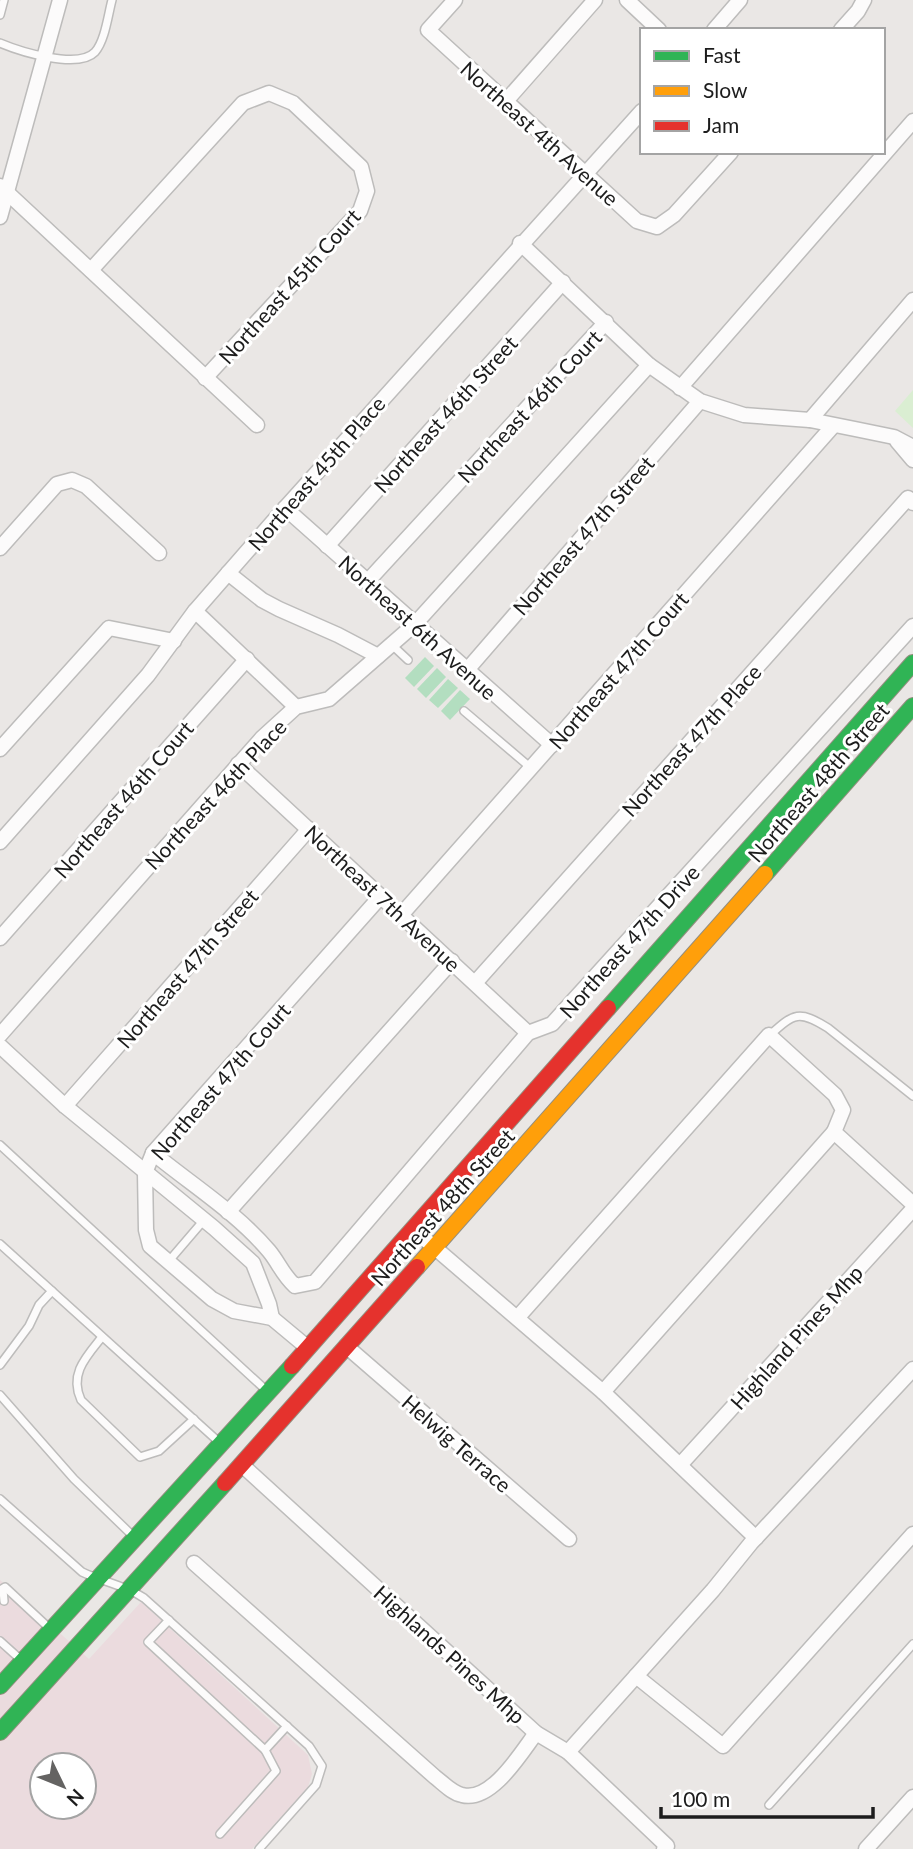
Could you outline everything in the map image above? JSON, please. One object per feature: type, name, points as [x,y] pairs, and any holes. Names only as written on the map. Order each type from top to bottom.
[{"type":"main road","name":"Northeast 48th Street","points":[[0,1686],[222,1445],[913,663]]},
{"type":"main road","name":"Northeast 48th Street","points":[[0,1732],[243,1465],[913,706]]},
{"type":"main road","points":[[217,1493],[231,1464],[308,1377],[312,1363],[308,1348]]},
{"type":"street","points":[[0,217],[4,190],[46,56],[60,0]]},
{"type":"street","name":"Northeast 4th Avenue","points":[[455,0],[428,30],[637,221],[657,227],[674,215],[729,154]]},
{"type":"street","points":[[506,101],[595,0]]},
{"type":"street","points":[[627,0],[657,28]]},
{"type":"street","points":[[716,28],[740,0]]},
{"type":"street","points":[[843,28],[864,0]]},
{"type":"street","name":"Northeast 45th Court","points":[[91,270],[243,103],[269,93],[293,103],[361,167],[367,191],[360,211],[205,378]]},
{"type":"street","name":"Northeast 45th Place","points":[[0,842],[148,675],[195,611],[285,508],[520,243],[640,113]]},
{"type":"street","points":[[885,153],[913,121]]},
{"type":"street","points":[[680,388],[884,154]]},
{"type":"street","points":[[4,190],[257,425]]},
{"type":"street","points":[[520,243],[649,365],[700,401],[744,415],[810,420],[894,437],[913,447]]},
{"type":"street","name":"Northeast 46th Street","points":[[327,547],[563,282]]},
{"type":"street","points":[[810,420],[913,300]]},
{"type":"street","name":"Northeast 46th Court","points":[[367,582],[606,322]]},
{"type":"street","name":"Northeast 46th Place","points":[[0,1035],[238,764],[296,707],[329,699],[415,624],[649,365]]},
{"type":"street","name":"Northeast 47th Street","points":[[467,670],[700,401]]},
{"type":"street","name":"Northeast 47th Court","points":[[401,915],[833,426]]},
{"type":"street","points":[[894,437],[913,460]]},
{"type":"street","points":[[0,548],[57,484],[72,480],[86,486],[159,553]]},
{"type":"street","name":"Northeast 47th Place","points":[[475,983],[910,500]]},
{"type":"street","name":"Northeast 6th Avenue","points":[[285,508],[552,745]]},
{"type":"street","points":[[228,573],[262,600],[378,656]]},
{"type":"street","points":[[195,611],[296,707]]},
{"type":"street","name":"Northeast 47th Drive","points":[[228,1212],[270,1252],[282,1273],[295,1286],[315,1282],[527,1033],[552,1024],[913,626]]},
{"type":"street","points":[[0,749],[110,628],[174,641]]},
{"type":"street","name":"Northeast 46th Court","points":[[0,938],[247,659]]},
{"type":"street","name":"Northeast 7th Avenue","points":[[238,764],[527,1033]]},
{"type":"street","name":"Northeast 47th Street","points":[[65,1106],[309,829]]},
{"type":"street","name":"Northeast 47th Court","points":[[145,1173],[153,1153],[382,896]]},
{"type":"street","points":[[153,1153],[228,1212],[452,961]]},
{"type":"street","points":[[518,1317],[769,1035],[835,1095],[843,1110],[834,1132],[603,1392]]},
{"type":"street","points":[[0,1046],[65,1106],[204,1219],[253,1263],[272,1318]]},
{"type":"street","points":[[834,1132],[913,1207]]},
{"type":"street","points":[[145,1173],[146,1230],[150,1246],[212,1299],[234,1311],[272,1318],[308,1348]]},
{"type":"street","name":"Highland Pines Mhp","points":[[680,1465],[913,1207]]},
{"type":"street","points":[[413,1229],[603,1392],[756,1538]]},
{"type":"street","name":"Helwig Terrace","points":[[346,1346],[569,1539]]},
{"type":"street","points":[[568,1752],[756,1538],[913,1369]]},
{"type":"street","name":"Highlands Pines Mhp","points":[[194,1563],[435,1777],[459,1795],[472,1797],[486,1791],[503,1776],[536,1733],[243,1465]]},
{"type":"street","points":[[636,1676],[723,1746],[913,1534]]},
{"type":"street","points":[[536,1733],[568,1752],[667,1846],[664,1849]]},
{"type":"street","points":[[866,1849],[913,1797]]},
{"type":"lane","points":[[0,15],[4,0]]},
{"type":"lane","points":[[0,43],[75,61],[88,58],[96,51],[112,0]]},
{"type":"lane","points":[[391,645],[408,660]]},
{"type":"lane","points":[[464,711],[531,768]]},
{"type":"lane","points":[[769,1035],[795,1016],[815,1020],[913,1096]]},
{"type":"lane","points":[[0,1145],[268,1393]]},
{"type":"lane","points":[[168,1262],[204,1219]]},
{"type":"lane","points":[[0,1244],[222,1445]]},
{"type":"lane","points":[[0,1366],[29,1326],[39,1305],[52,1292]]},
{"type":"lane","points":[[102,1336],[80,1365],[76,1389],[81,1400],[140,1457],[159,1451],[194,1419]]},
{"type":"lane","points":[[0,1395],[74,1479],[136,1539]]},
{"type":"lane","points":[[0,1499],[69,1562],[98,1580],[130,1588],[309,1746],[322,1766],[316,1786],[260,1849]]},
{"type":"lane","points":[[4,1601],[1,1590],[5,1587],[51,1630]]},
{"type":"lane","points":[[169,1620],[148,1642],[265,1750],[276,1772],[220,1834]]},
{"type":"lane","points":[[0,1641],[23,1661]]},
{"type":"lane","points":[[768,1805],[913,1644]]},
{"type":"lane","points":[[265,1750],[286,1726]]},
{"type":"shaded area","points":[[0,1580],[89,1659],[141,1602],[308,1755],[312,1774],[308,1787],[252,1849],[0,1849]]},
{"type":"green space","points":[[913,390],[913,428],[895,411]]},
{"type":"green space","points":[[425,657],[434,666],[414,687],[405,678]]},
{"type":"green space","points":[[437,668],[446,677],[426,698],[417,689]]},
{"type":"green space","points":[[448,679],[458,688],[438,708],[429,700]]},
{"type":"green space","points":[[460,690],[470,699],[450,720],[441,711]]},
{"type":"traffic: fast","points":[[608,1008],[913,663]]},
{"type":"traffic: fast","points":[[765,874],[913,706]]},
{"type":"traffic: fast","points":[[0,1686],[292,1366]]},
{"type":"traffic: fast","points":[[0,1732],[225,1483]]},
{"type":"traffic: slow","points":[[417,1267],[765,874]]},
{"type":"traffic: jam","points":[[292,1366],[608,1008]]},
{"type":"traffic: jam","points":[[225,1483],[417,1267]]}]
